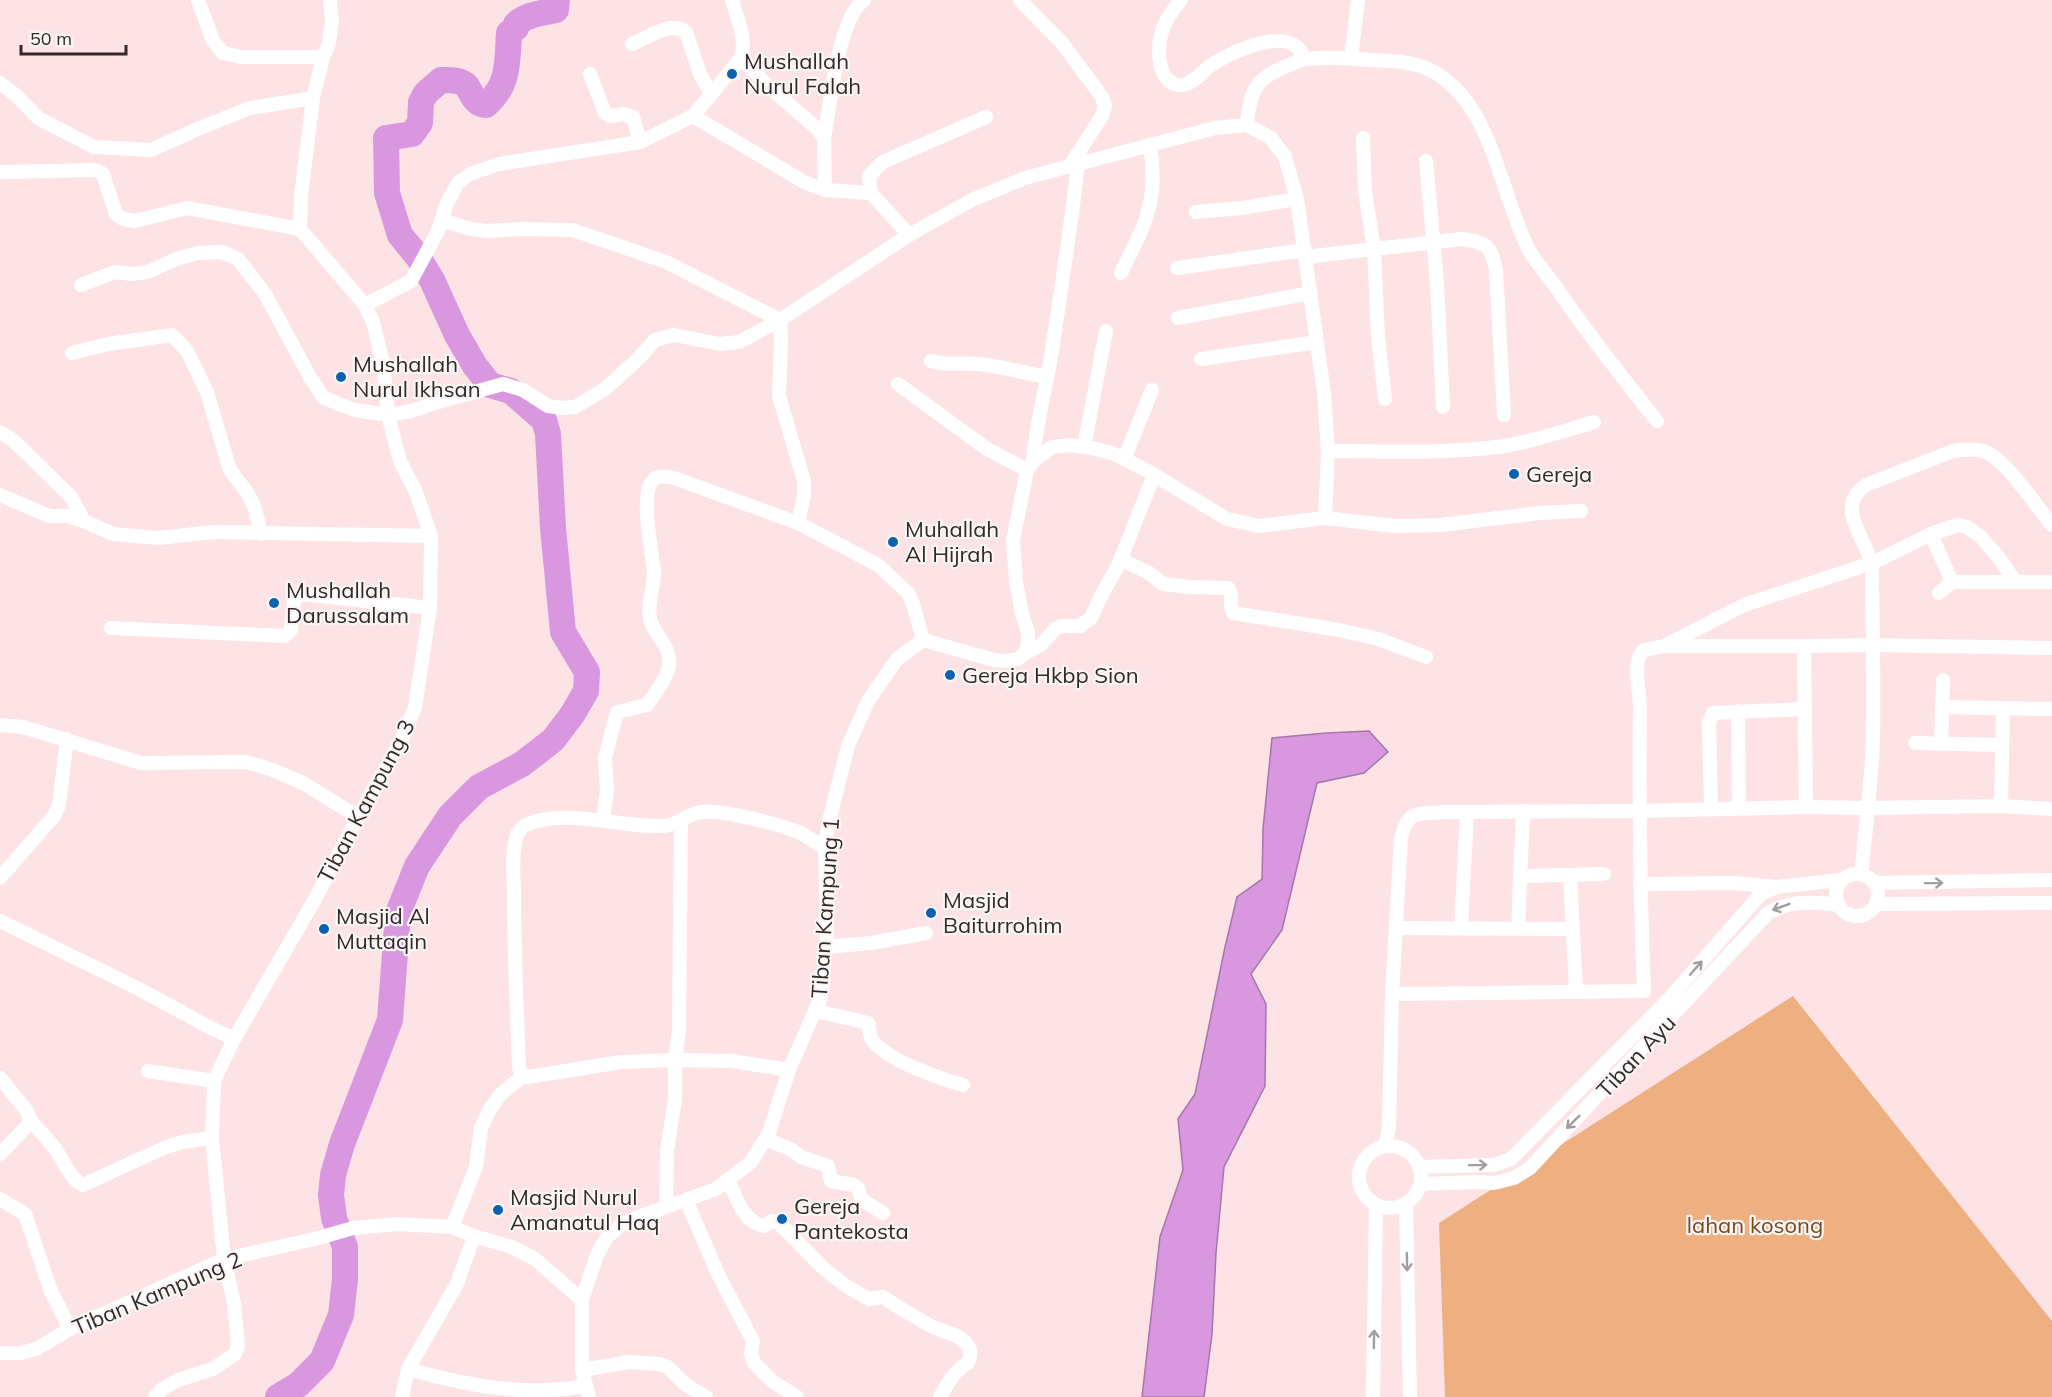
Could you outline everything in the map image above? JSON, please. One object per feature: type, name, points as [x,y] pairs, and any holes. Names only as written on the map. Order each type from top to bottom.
[{"type":"street","points":[[198,0],[213,41],[223,53],[241,57],[323,57]]},
{"type":"street","points":[[0,172],[91,170],[101,172],[116,214],[129,221],[135,222],[188,208],[300,229],[301,196],[313,98],[323,57],[329,43],[332,21],[330,0]]},
{"type":"street","points":[[364,305],[411,281],[429,250],[447,203],[458,183],[470,174],[499,165],[640,142],[693,116],[741,58],[743,41],[732,0]]},
{"type":"street","points":[[825,190],[824,138],[837,60],[850,19],[864,0]]},
{"type":"street","points":[[1020,0],[1062,43],[1102,97],[1105,106],[1102,116],[1075,164],[1067,253],[1047,378],[1013,541],[1016,581],[1028,632],[1025,653]]},
{"type":"street","points":[[1181,0],[1167,19],[1161,33],[1159,54],[1161,69],[1168,80],[1180,85],[1189,82],[1232,51],[1274,41],[1287,42],[1297,47],[1305,59]]},
{"type":"street","points":[[1351,58],[1358,0]]},
{"type":"street","points":[[632,44],[673,27],[683,29],[700,74],[711,93]]},
{"type":"street","points":[[741,58],[770,88],[820,131],[824,138]]},
{"type":"street","points":[[1247,125],[1249,103],[1255,87],[1268,75],[1305,59],[1351,58],[1410,63],[1438,75],[1458,92],[1483,129],[1529,251],[1581,324],[1657,422]]},
{"type":"street","points":[[590,74],[606,113],[610,116],[623,114],[633,117],[640,142]]},
{"type":"street","points":[[0,83],[17,96],[38,118],[94,147],[151,150],[250,108],[313,98]]},
{"type":"street","points":[[693,116],[796,178],[825,190],[871,194]]},
{"type":"street","points":[[909,235],[871,194],[869,176],[883,162],[986,117]]},
{"type":"street","points":[[81,285],[115,272],[132,274],[148,272],[198,252],[222,252],[238,259],[265,294],[323,397],[355,410],[388,415],[412,411],[503,384],[523,390],[548,406],[575,407],[588,401],[605,388],[655,340],[665,336],[683,336],[709,343],[739,342],[780,320],[909,235],[972,200],[1025,178],[1075,164],[1215,128],[1247,125],[1271,138],[1285,157],[1297,199],[1324,393],[1328,451],[1326,518]]},
{"type":"street","points":[[1363,138],[1365,191],[1374,249],[1378,338],[1385,399]]},
{"type":"street","points":[[1121,273],[1144,225],[1152,198],[1153,167],[1150,145]]},
{"type":"street","points":[[1426,161],[1437,283],[1443,407]]},
{"type":"street","points":[[1196,212],[1242,208],[1297,199]]},
{"type":"street","points":[[442,218],[471,229],[487,231],[573,230],[666,262],[780,320]]},
{"type":"street","name":"Tiban Kampung 3","points":[[155,1397],[162,1389],[178,1380],[213,1369],[235,1354],[239,1340],[234,1303],[224,1259],[212,1138],[214,1081],[234,1039],[314,901],[358,816],[405,734],[415,707],[430,608],[431,536],[416,492],[400,461],[388,415],[378,336],[364,305],[300,229]]},
{"type":"street","points":[[1177,268],[1461,239],[1478,241],[1487,246],[1493,254],[1496,270],[1504,415]]},
{"type":"street","points":[[1178,318],[1311,293]]},
{"type":"street","points":[[780,320],[779,396],[804,481],[804,496],[798,523]]},
{"type":"street","points":[[1084,447],[1106,331]]},
{"type":"street","points":[[72,353],[108,344],[172,335],[187,351],[207,392],[230,467],[234,477],[252,501],[261,534]]},
{"type":"street","points":[[1201,358],[1317,342]]},
{"type":"street","points":[[931,362],[996,366],[1047,378]]},
{"type":"street","points":[[898,384],[987,448],[1030,465]]},
{"type":"street","points":[[1124,459],[1152,390]]},
{"type":"street","points":[[1328,451],[1435,452],[1475,449],[1528,441],[1594,422]]},
{"type":"street","points":[[0,432],[13,440],[71,497],[84,521]]},
{"type":"street","points":[[1030,465],[1052,447],[1070,445],[1112,453],[1154,475],[1227,519],[1259,526],[1326,518],[1395,526],[1441,525],[1539,513],[1581,511]]},
{"type":"street","points":[[1861,874],[1873,741],[1872,563],[1851,514],[1855,495],[1866,485],[1953,451],[1979,450],[2002,463],[2052,525]]},
{"type":"street","points":[[603,820],[607,790],[605,758],[617,712],[647,705],[661,684],[669,664],[669,655],[651,621],[650,611],[654,572],[647,528],[650,484],[656,478],[665,476],[674,478],[798,523],[878,565],[899,583],[914,604],[923,640],[994,660],[1007,661],[1018,659],[1041,645],[1055,628],[1080,626],[1089,622],[1118,566],[1154,475]]},
{"type":"street","points":[[0,495],[50,516],[67,516],[113,534],[159,538],[214,532],[431,536]]},
{"type":"street","points":[[1664,646],[1744,605],[1872,563],[1931,534],[1958,525],[1967,527],[1982,537],[2015,581]]},
{"type":"street","points":[[1931,534],[1952,582]]},
{"type":"street","points":[[1120,559],[1149,573],[1163,584],[1228,588],[1232,594],[1231,610],[1233,613],[1339,630],[1378,639],[1425,657]]},
{"type":"street","points":[[1939,593],[1952,582],[2052,582]]},
{"type":"street","points":[[111,628],[285,636],[291,630],[294,599],[302,594],[430,608]]},
{"type":"street","name":"Tiban Kampung 1","points":[[587,1391],[582,1370],[582,1300],[597,1255],[607,1237],[629,1221],[716,1189],[751,1162],[769,1133],[789,1070],[821,997],[826,947],[825,848],[828,825],[848,746],[868,701],[897,659],[923,640]]},
{"type":"street","points":[[1644,991],[1640,884],[1638,658],[1644,650],[1664,646],[1873,645],[2052,648]]},
{"type":"street","points":[[1804,646],[1806,807]]},
{"type":"street","points":[[1941,744],[1943,680]]},
{"type":"street","points":[[1942,707],[2052,709]]},
{"type":"street","points":[[1711,809],[1709,719],[1716,711],[1805,709]]},
{"type":"street","points":[[2001,806],[2003,709]]},
{"type":"street","points":[[1738,711],[1739,808]]},
{"type":"street","points":[[0,725],[23,727],[141,763],[246,762],[303,783],[358,816]]},
{"type":"street","points":[[0,878],[54,816],[59,806],[67,739]]},
{"type":"street","points":[[1915,743],[2001,745]]},
{"type":"street","points":[[1385,1146],[1389,1127],[1392,994],[1401,838],[1405,823],[1414,815],[1467,812],[1806,807],[2001,806],[2052,809]]},
{"type":"street","points":[[523,1076],[519,1068],[514,960],[514,858],[518,833],[524,826],[555,819],[603,820],[663,826],[681,822],[694,814],[715,811],[777,824],[798,832],[825,848]]},
{"type":"street","points":[[1518,928],[1523,811]]},
{"type":"street","points":[[1461,928],[1467,812]]},
{"type":"street","points":[[666,1208],[667,1151],[675,1099],[675,1060],[679,1032],[681,822]]},
{"type":"street","points":[[1521,876],[1604,874]]},
{"type":"street","points":[[1640,884],[1734,883],[1776,887],[1841,880],[1853,874],[1861,874],[1869,876],[1875,883],[1879,897],[1871,911],[1853,916],[1845,912],[1836,897],[1841,880]]},
{"type":"street","points":[[1570,875],[1576,992]]},
{"type":"street","points":[[1875,883],[2052,880]]},
{"type":"street","name":"Tiban Ayu","points":[[1420,1167],[1494,1165],[1511,1159],[1668,1000],[1760,895],[1776,887]]},
{"type":"street","points":[[1876,904],[2052,903]]},
{"type":"street","name":"Tiban Ayu","points":[[1421,1184],[1494,1183],[1514,1178],[1530,1168],[1768,913],[1786,904],[1839,905]]},
{"type":"street","points":[[0,921],[234,1039]]},
{"type":"street","points":[[1397,928],[1572,929]]},
{"type":"street","points":[[826,947],[871,943],[927,933]]},
{"type":"street","points":[[1392,994],[1644,991],[1668,1000]]},
{"type":"street","points":[[816,1011],[868,1023],[872,1041],[884,1052],[933,1076],[963,1085]]},
{"type":"street","points":[[452,1227],[477,1167],[481,1128],[490,1108],[501,1094],[523,1076],[621,1062],[675,1060],[732,1061],[789,1070]]},
{"type":"street","points":[[148,1071],[214,1081]]},
{"type":"street","points":[[0,1078],[27,1111],[30,1120],[54,1148],[73,1177],[83,1185],[166,1147],[182,1142],[212,1138]]},
{"type":"street","points":[[0,1154],[30,1120]]},
{"type":"street","points":[[766,1139],[792,1150],[801,1157],[828,1166],[831,1180],[854,1185],[858,1188],[862,1200],[884,1213]]},
{"type":"street","points":[[1385,1146],[1397,1146],[1407,1150],[1415,1157],[1420,1167],[1421,1184],[1418,1192],[1406,1204],[1396,1208],[1376,1205],[1361,1189],[1358,1178],[1360,1167],[1374,1150],[1385,1146]]},
{"type":"street","points":[[728,1180],[748,1218],[753,1223],[760,1226],[772,1221],[779,1223],[823,1268],[846,1286],[869,1299],[883,1297],[903,1311],[968,1344],[970,1350],[968,1364],[959,1368],[940,1397]]},
{"type":"street","points":[[0,1199],[25,1214],[50,1289],[70,1329]]},
{"type":"street","points":[[686,1200],[715,1267],[753,1341],[751,1354],[754,1363],[772,1381],[797,1397]]},
{"type":"street","points":[[1406,1204],[1410,1397]]},
{"type":"street","points":[[1373,1397],[1376,1205]]},
{"type":"street","name":"Tiban Kampung 2","points":[[0,1353],[21,1353],[36,1349],[70,1329],[224,1259],[315,1239],[353,1228],[398,1224],[452,1227],[512,1247],[535,1259],[582,1300]]},
{"type":"street","points":[[402,1397],[408,1369],[457,1284],[474,1236]]},
{"type":"street","points":[[582,1370],[629,1362],[660,1364],[668,1367],[686,1385],[706,1397]]},
{"type":"street","points":[[408,1369],[452,1382],[533,1391],[587,1391]]},
{"type":"green space","name":"lahan kosong","points":[[1793,996],[2052,1321],[2052,1397],[1445,1397],[1439,1223]]},
{"type":"shaded area","points":[[1369,731],[1388,752],[1364,773],[1317,783],[1282,930],[1251,974],[1266,1004],[1265,1086],[1224,1167],[1216,1253],[1212,1334],[1204,1397],[1142,1397],[1160,1237],[1183,1170],[1178,1119],[1195,1094],[1237,897],[1262,879],[1263,829],[1272,738]]},
{"type":"waterway","points":[[278,1397],[298,1385],[322,1361],[341,1315],[345,1279],[345,1247],[334,1218],[331,1195],[333,1175],[342,1144],[390,1020],[398,913],[417,866],[450,816],[479,787],[522,764],[553,740],[586,691],[587,672],[563,632],[553,528],[548,434],[544,420],[511,391],[490,385],[475,366],[457,335],[432,280],[418,257],[400,235],[387,193],[386,138],[412,134],[420,123],[421,102],[426,93],[441,80],[463,83],[478,102],[486,105],[499,89],[506,72],[509,33],[525,18],[556,10],[557,0]]},
{"type":"place","name":"Mushallah Nurul Falah","points":[[732,74]]},
{"type":"place","name":"Mushallah Nurul Ikhsan","points":[[341,377]]},
{"type":"place","name":"Gereja","points":[[1514,474]]},
{"type":"place","name":"Muhallah Al Hijrah","points":[[893,542]]},
{"type":"place","name":"Mushallah Darussalam","points":[[274,603]]},
{"type":"place","name":"Gereja Hkbp Sion","points":[[950,675]]},
{"type":"place","name":"Masjid Baiturrohim","points":[[931,913]]},
{"type":"place","name":"Masjid Al Muttaqin","points":[[324,929]]},
{"type":"place","name":"Masjid Nurul Amanatul Haq","points":[[498,1210]]},
{"type":"place","name":"Gereja Pantekosta","points":[[782,1219]]}]
